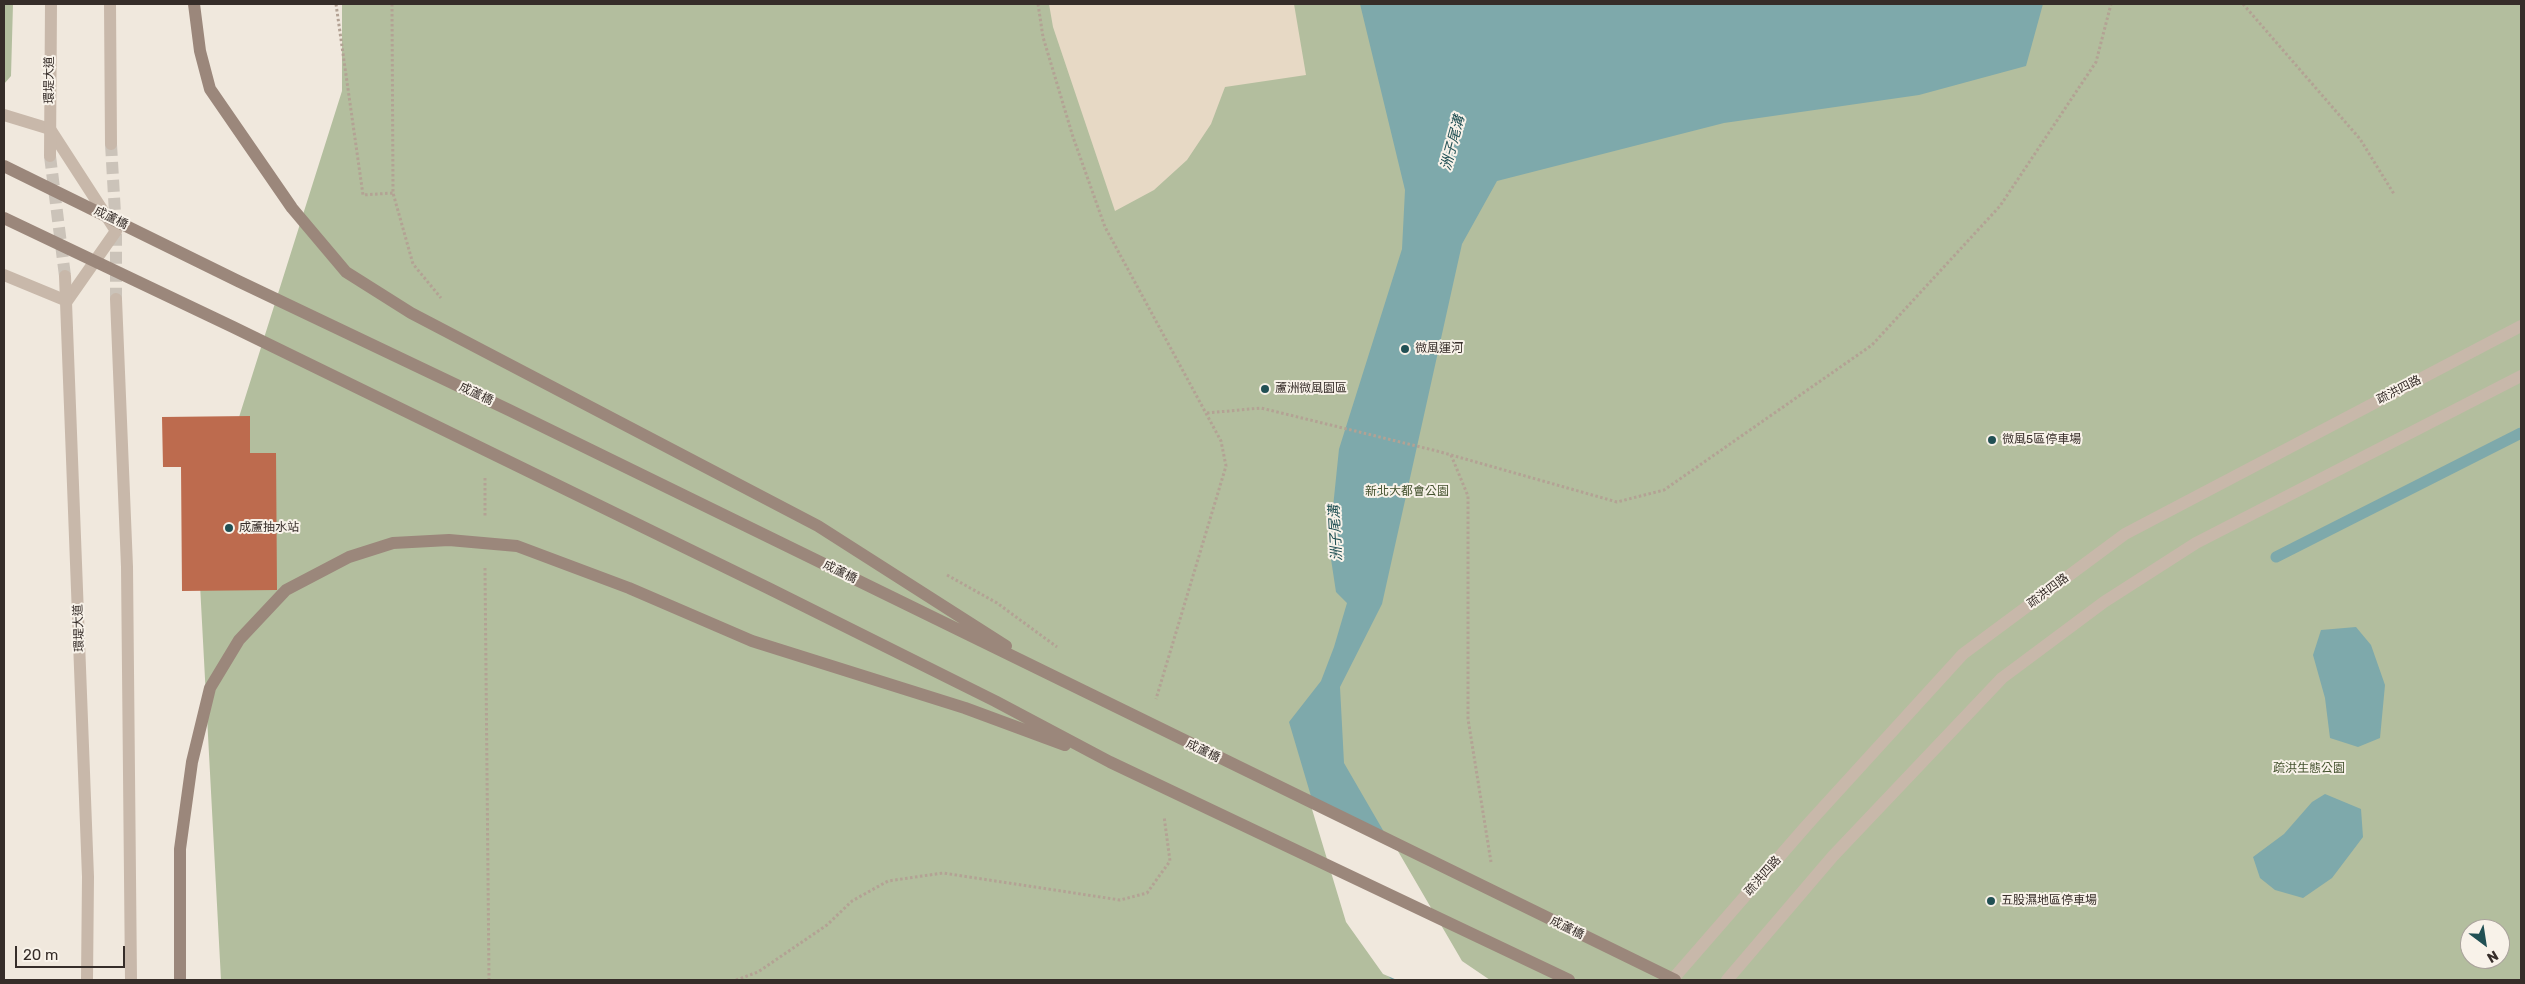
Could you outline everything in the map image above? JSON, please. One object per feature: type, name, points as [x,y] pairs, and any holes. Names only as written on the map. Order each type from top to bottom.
[{"type":"main road","points":[[194,4],[200,51],[210,89],[292,208],[346,272],[411,313],[818,526],[1016,653],[1218,758]]},
{"type":"main road","name":"成蘆橋","points":[[4,166],[238,281],[509,410],[1673,980]]},
{"type":"main road","points":[[4,218],[768,588],[995,701],[1110,762],[1569,980]]},
{"type":"main road","points":[[180,980],[180,849],[192,762],[210,688],[239,640],[286,590],[349,558],[393,543],[449,540],[516,546],[629,588],[752,641],[964,708],[1110,762]]},
{"type":"street","name":"環堤大道","points":[[50,4],[50,156]]},
{"type":"street","points":[[110,4],[111,144]]},
{"type":"street","points":[[4,115],[50,129],[116,231],[67,301],[4,275]]},
{"type":"street","name":"環堤大道","points":[[65,276],[88,877],[87,980]]},
{"type":"street","points":[[116,299],[128,567],[131,980]]},
{"type":"street","name":"疏洪四路","points":[[1673,980],[1807,825],[1963,654],[2125,534],[2521,326]]},
{"type":"street","points":[[1727,980],[1833,856],[2002,678],[2104,602],[2196,543],[2521,376]]},
{"type":"path","points":[[336,4],[364,195],[393,194]]},
{"type":"path","points":[[392,4],[393,194],[413,264],[443,300]]},
{"type":"path","points":[[1038,4],[1043,37],[1072,137],[1105,227],[1207,413],[1221,441],[1226,466],[1153,707]]},
{"type":"path","points":[[1207,413],[1261,408],[1437,451],[1617,502],[1664,490],[1872,345],[1886,330],[2000,206],[2096,62],[2111,4]]},
{"type":"path","points":[[2243,4],[2360,139],[2394,194]]},
{"type":"path","points":[[1451,455],[1468,496],[1468,719],[1493,870]]},
{"type":"path","points":[[485,475],[485,523]]},
{"type":"path","points":[[485,563],[489,980]]},
{"type":"path","points":[[736,980],[758,972],[827,925],[852,901],[888,881],[942,873],[1120,900],[1147,893],[1170,861],[1163,813]]},
{"type":"green space","points":[[4,4],[13,4],[11,76],[4,84]]},
{"type":"green space","name":"蘆洲微風園區","points":[[342,4],[2521,4],[2521,980],[221,980],[198,547],[342,91]]},
{"type":"shaded area","points":[[1049,4],[1294,4],[1306,75],[1225,87],[1211,124],[1187,160],[1154,190],[1115,211],[1053,27]]},
{"type":"water","name":"微風運河","points":[[1360,4],[2043,4],[2026,66],[1919,95],[1724,123],[1497,181],[1462,244],[1382,604],[1340,687],[1344,763],[1460,963],[1487,980],[1392,980],[1379,966],[1348,921],[1289,722],[1321,681],[1334,647],[1347,603],[1336,592],[1329,546],[1339,449],[1402,249],[1405,190]]},
{"type":"water","points":[[2356,627],[2371,645],[2385,685],[2380,738],[2358,747],[2330,738],[2325,698],[2313,655],[2321,630]]},
{"type":"water","points":[[2325,794],[2361,809],[2363,837],[2332,878],[2303,898],[2275,890],[2260,878],[2253,857],[2284,834],[2312,802]]},
{"type":"pier","points":[[1308,796],[1388,834],[1462,961],[1490,980],[1397,980],[1383,974],[1346,922]]},
{"type":"building","name":"成蘆抽水站","points":[[250,416],[250,453],[276,453],[277,590],[182,591],[181,467],[163,467],[162,417]]},
{"type":"waterway","points":[[2276,557],[2521,433]]},
{"type":"tunnel","points":[[111,144],[116,231],[116,299]]},
{"type":"tunnel","points":[[50,156],[65,276]]},
{"type":"place","name":"微風運河","points":[[1405,349]]},
{"type":"place","name":"蘆洲微風園區","points":[[1265,389]]},
{"type":"place","name":"微風5區停車場","points":[[1992,440]]},
{"type":"place","name":"成蘆抽水站","points":[[229,528]]},
{"type":"place","name":"五股濕地區停車場","points":[[1991,901]]},
{"type":"water label","name":"洲子尾溝","points":[[1453,143]]},
{"type":"water label","name":"洲子尾溝","points":[[1336,533]]},
{"type":"park label","name":"新北大都會公園","points":[[1407,492]]},
{"type":"park label","name":"疏洪生態公園","points":[[2309,769]]}]
